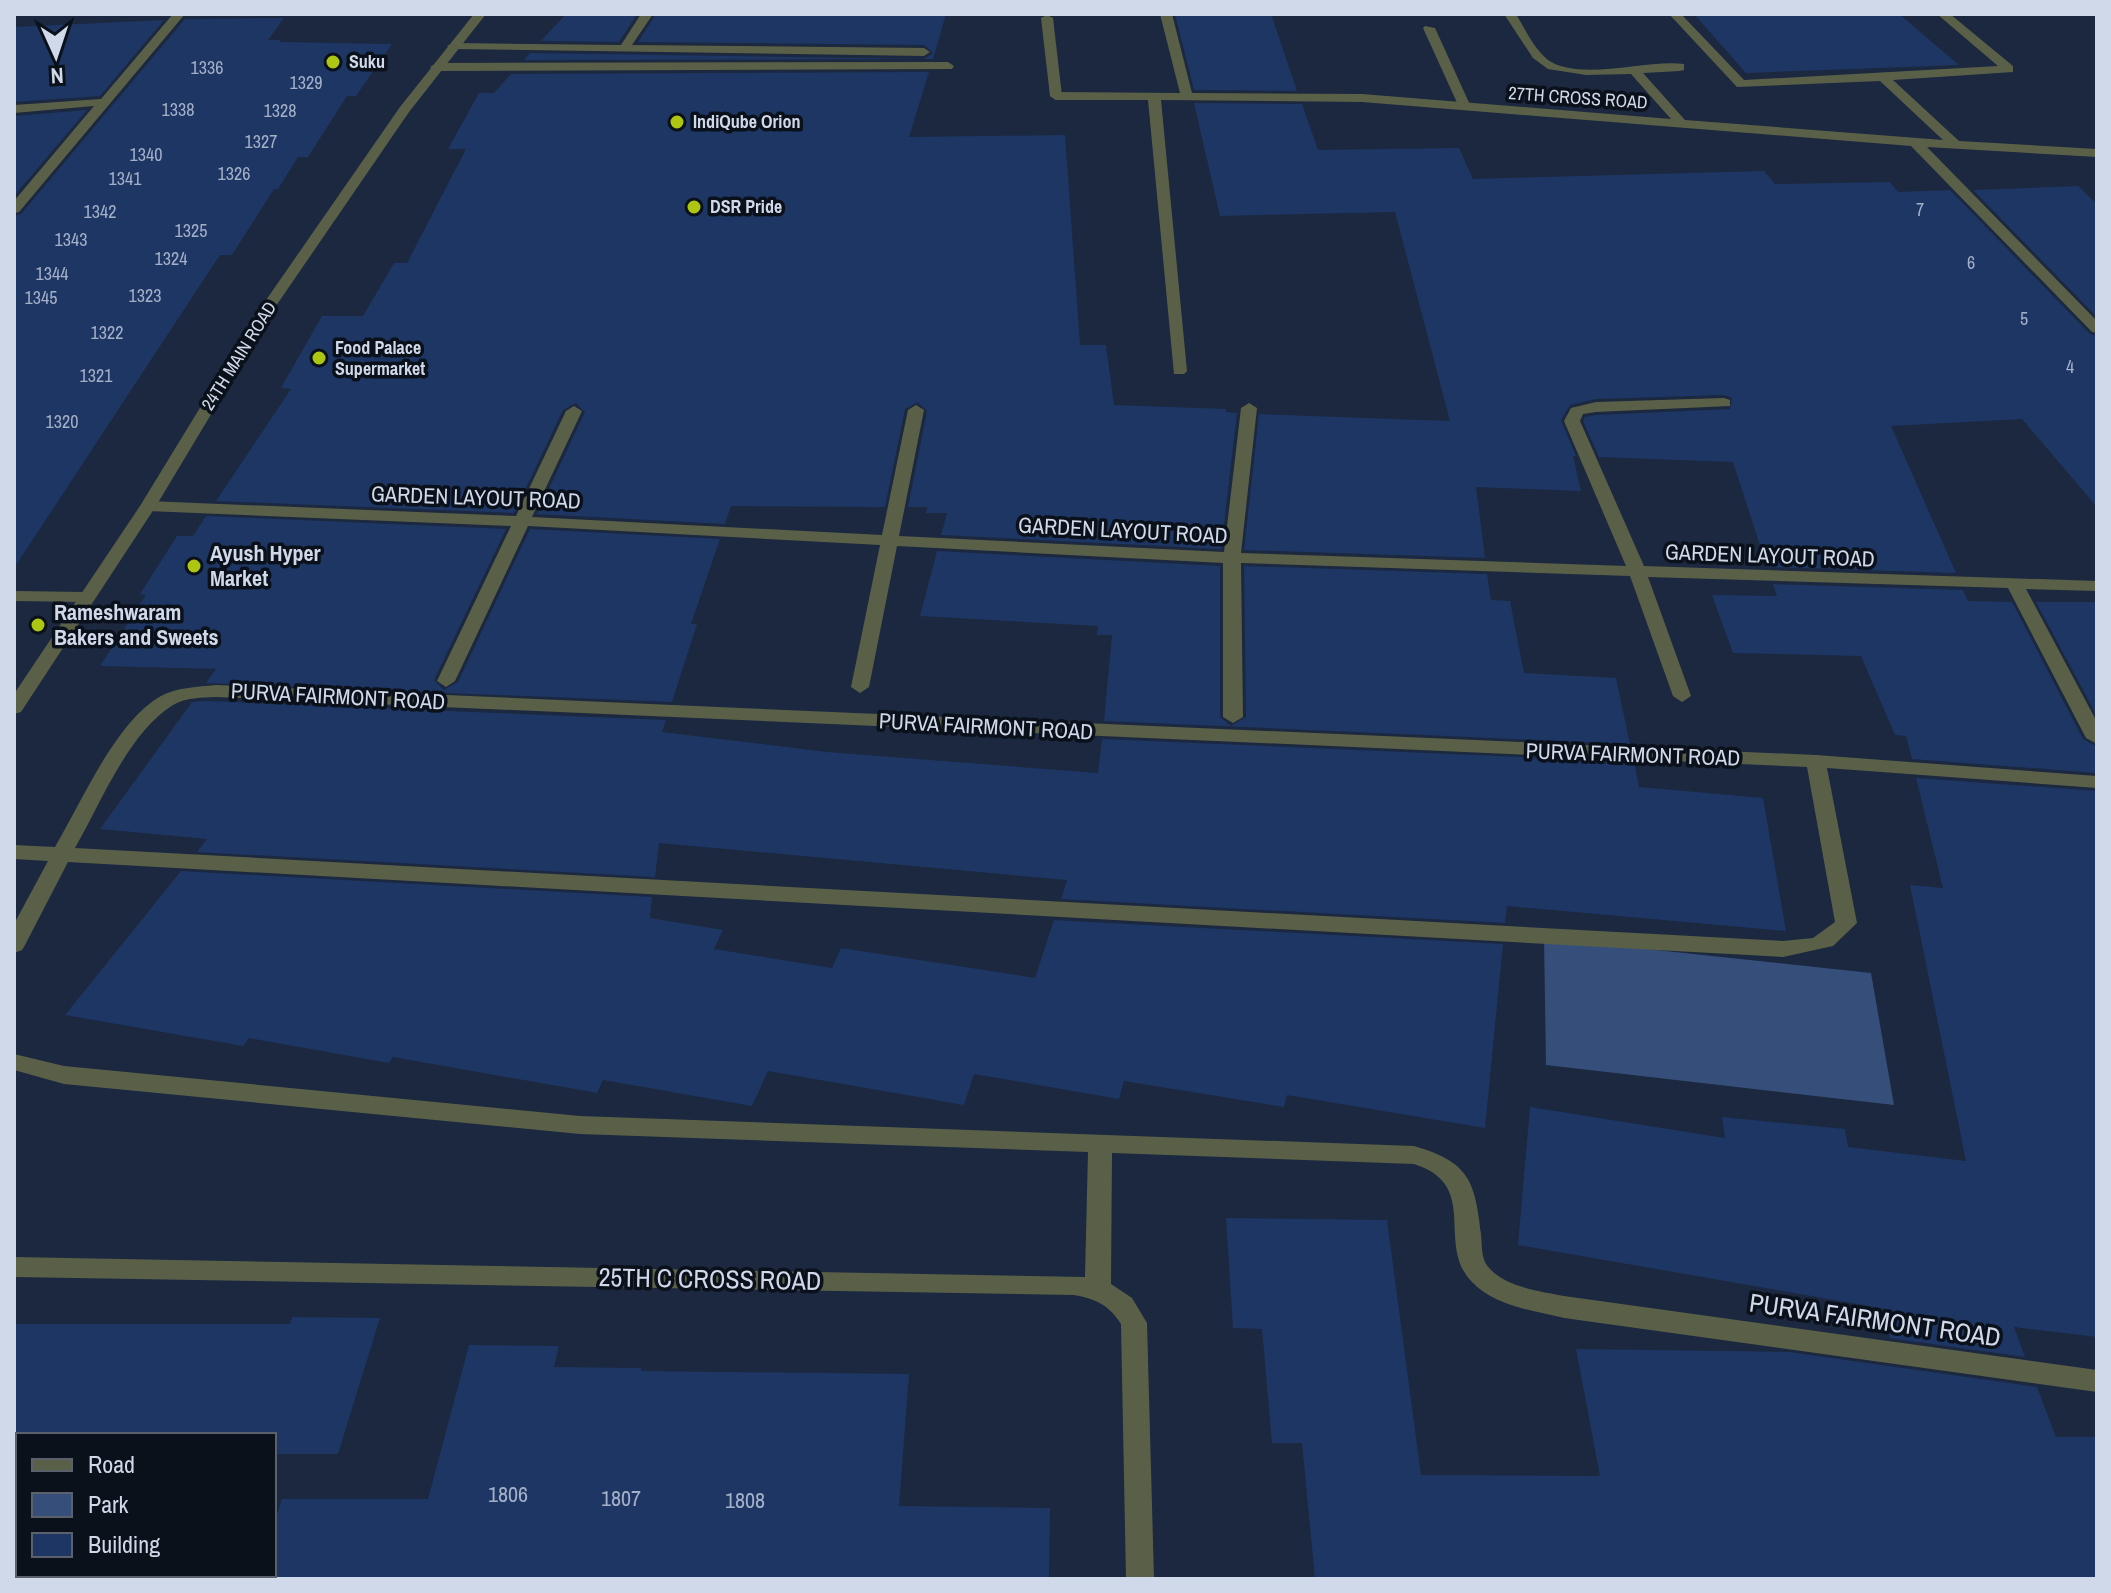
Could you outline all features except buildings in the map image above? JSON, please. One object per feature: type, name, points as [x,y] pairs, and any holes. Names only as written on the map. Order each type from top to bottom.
[{"type":"street","points":[[14,209],[179,14]]},
{"type":"street","name":"24TH MAIN ROAD","points":[[14,708],[148,506],[271,303],[404,110],[480,14]]},
{"type":"street","points":[[625,47],[647,14]]},
{"type":"street","points":[[1166,14],[1187,96]]},
{"type":"street","points":[[1510,14],[1544,64],[1570,70],[1680,67]]},
{"type":"street","points":[[1675,14],[1741,84],[2009,69],[1943,14]]},
{"type":"street","name":"27TH CROSS ROAD","points":[[1047,18],[1056,96],[1362,98],[1915,142],[2097,153]]},
{"type":"street","points":[[1429,28],[1465,107]]},
{"type":"street","points":[[453,46],[924,52]]},
{"type":"street","points":[[436,67],[948,66]]},
{"type":"street","points":[[1633,69],[1682,124]]},
{"type":"street","points":[[1883,77],[1956,145]]},
{"type":"street","points":[[1154,95],[1179,371]]},
{"type":"street","points":[[14,109],[104,102]]},
{"type":"street","points":[[1915,142],[2097,329]]},
{"type":"street","points":[[1682,696],[1638,573],[1572,421],[1577,411],[1596,407],[1724,403]]},
{"type":"street","points":[[1233,717],[1232,558],[1249,408]]},
{"type":"street","points":[[860,687],[893,539],[916,410]]},
{"type":"street","points":[[446,681],[574,411]]},
{"type":"street","name":"GARDEN LAYOUT ROAD","points":[[148,506],[521,521],[1232,558],[2097,586]]},
{"type":"street","points":[[2015,584],[2096,738]]},
{"type":"street","points":[[14,596],[86,597]]},
{"type":"street","name":"PURVA FAIRMONT ROAD","points":[[14,945],[62,853],[135,726],[168,700],[188,693],[216,691],[1621,755],[1816,761],[2097,782]]},
{"type":"street","points":[[14,852],[1783,949],[1812,946],[1833,939],[1846,923],[1816,761]]},
{"type":"street","name":"PURVA FAIRMONT ROAD","points":[[14,1062],[64,1075],[580,1125],[1394,1153],[1429,1159],[1451,1172],[1463,1185],[1472,1263],[1496,1287],[1525,1298],[1564,1307],[2097,1381]]},
{"type":"street","points":[[1100,1143],[1098,1289],[1124,1303],[1134,1323],[1140,1579]]},
{"type":"street","name":"25TH C CROSS ROAD","points":[[14,1267],[1074,1285],[1098,1289]]},
{"type":"green space","points":[[1544,938],[1871,973],[1894,1105],[1546,1065]]},
{"type":"place","name":"Suku","points":[[333,62]]},
{"type":"place","name":"IndiQube Orion","points":[[677,122]]},
{"type":"place","name":"DSR Pride","points":[[694,207]]},
{"type":"place","name":"Food Palace Supermarket","points":[[319,358]]},
{"type":"place","name":"Ayush Hyper Market","points":[[194,566]]},
{"type":"place","name":"Rameshwaram Bakers and Sweets","points":[[38,625]]}]
